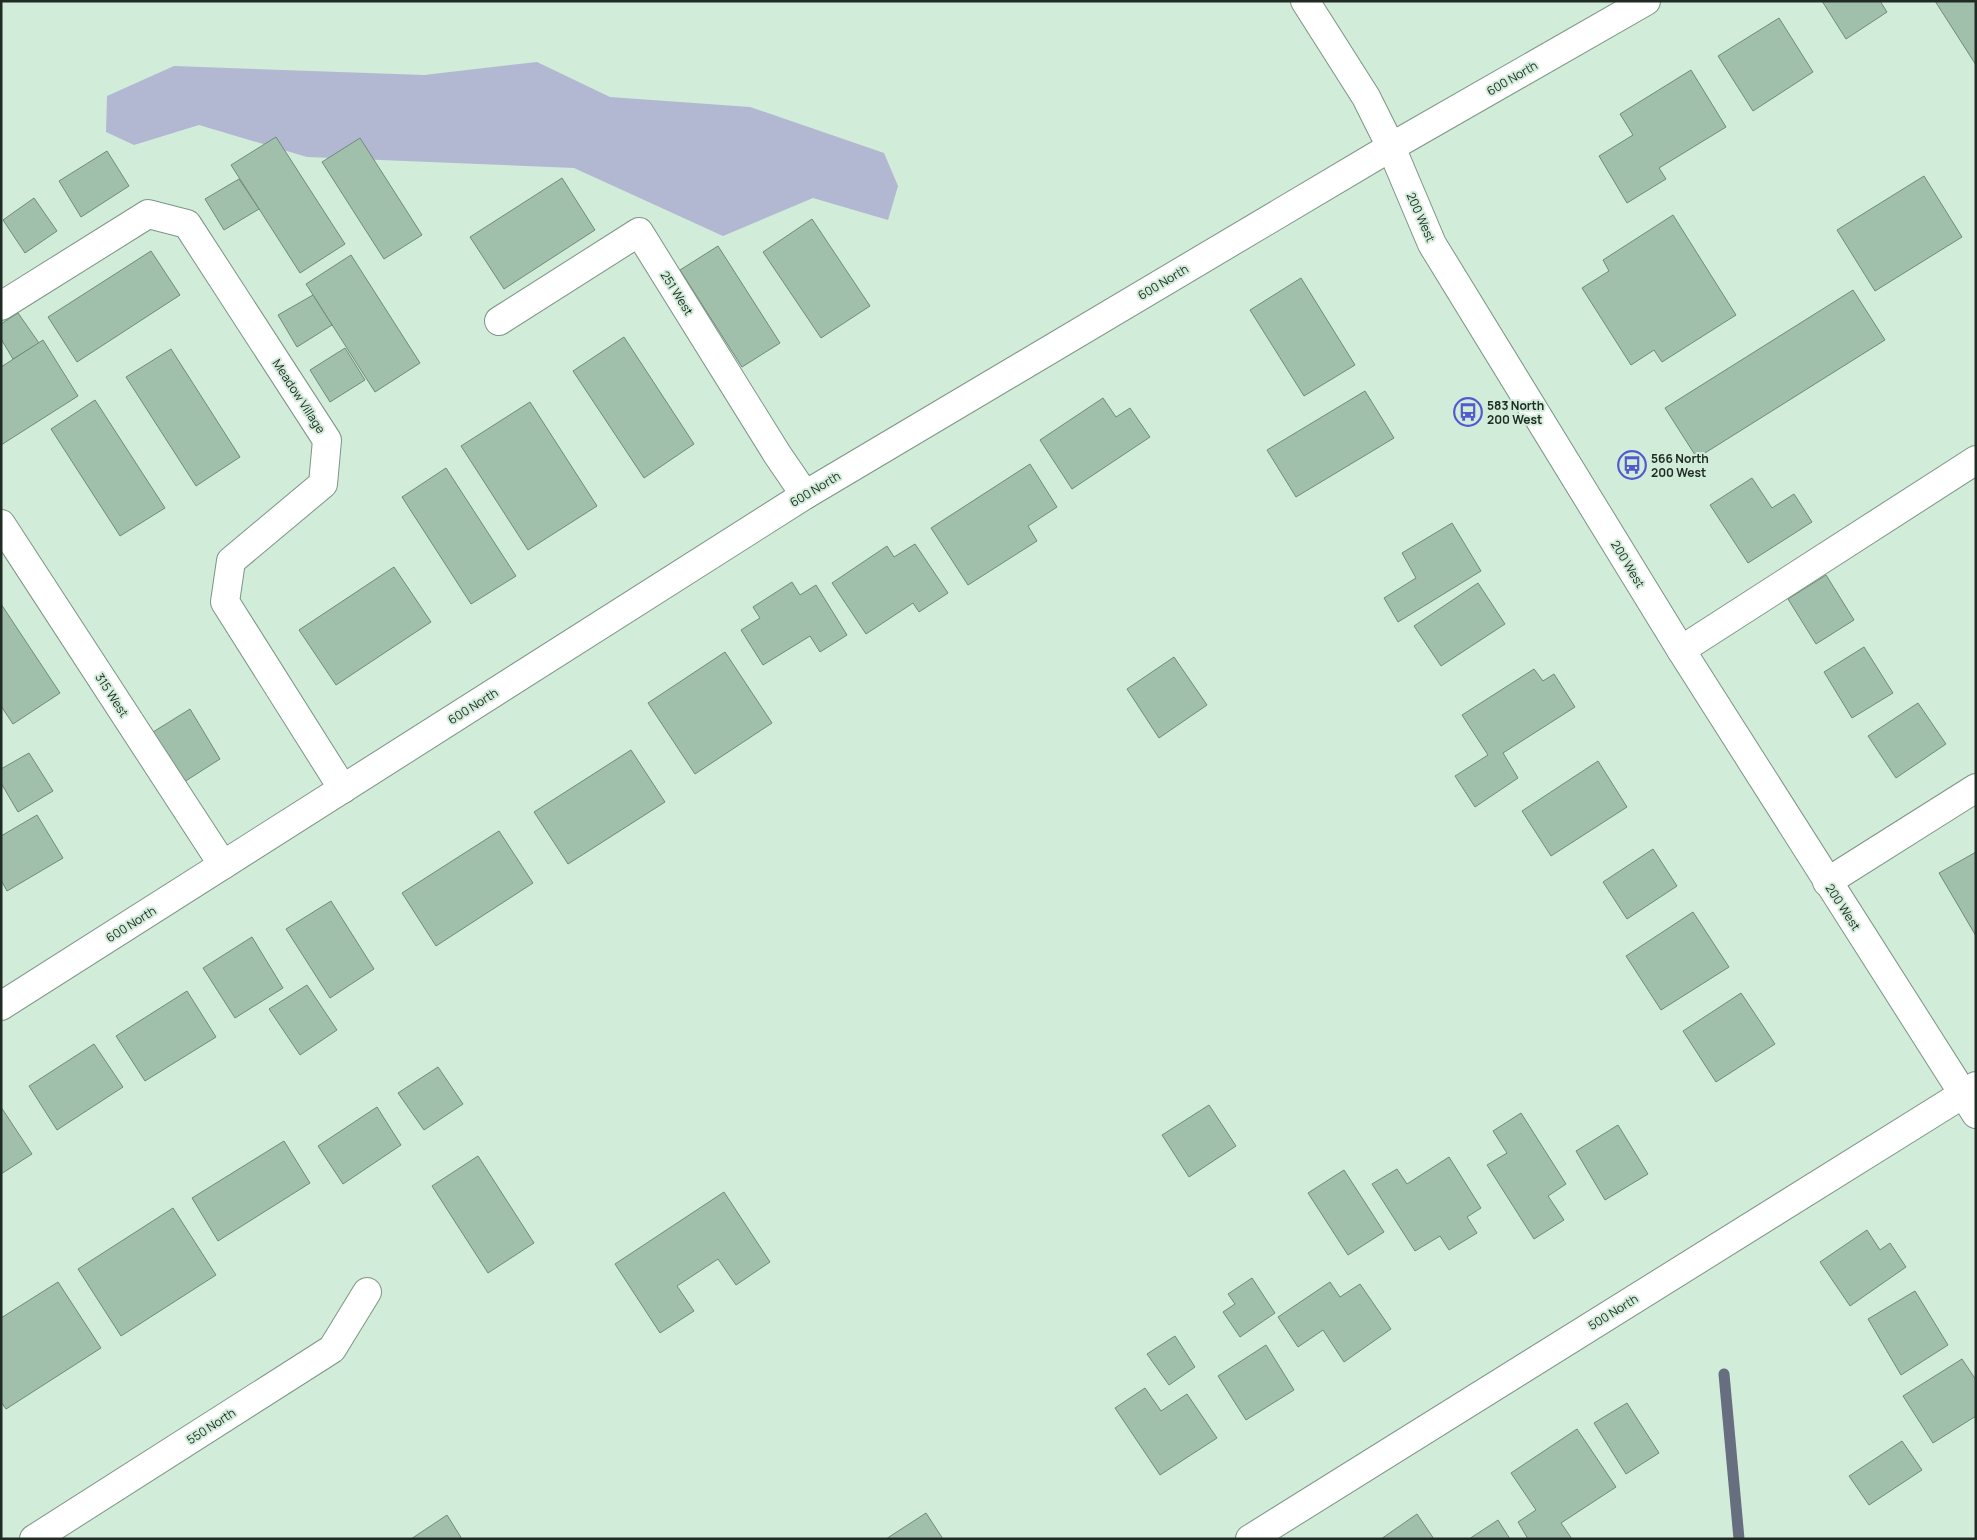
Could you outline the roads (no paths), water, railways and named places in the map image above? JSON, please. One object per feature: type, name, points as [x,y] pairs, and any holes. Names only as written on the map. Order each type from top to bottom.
[{"type":"street","name":"200 West","points":[[1305,1],[1366,97],[1391,147],[1432,244],[1681,650],[1827,882],[1972,1098]]},
{"type":"street","name":"600 North","points":[[1,1006],[805,495],[1391,147],[1646,1]]},
{"type":"street","name":"Meadow Village","points":[[1,306],[148,214],[188,224],[327,440],[323,484],[231,561],[225,602],[343,789]]},
{"type":"street","name":"251 West","points":[[499,321],[639,232],[777,454],[805,495]]},
{"type":"street","points":[[1681,650],[1976,460]]},
{"type":"street","name":"315 West","points":[[1,524],[223,865]]},
{"type":"street","points":[[1827,882],[1976,788]]},
{"type":"street","name":"500 North","points":[[1250,1539],[1972,1098]]},
{"type":"street","name":"550 North","points":[[34,1539],[332,1349],[366,1292]]},
{"type":"waterway","points":[[1724,1374],[1739,1539]]},
{"type":"place","name":"583 North 200 West","points":[[1468,412]]},
{"type":"place","name":"566 North 200 West","points":[[1632,465]]}]
